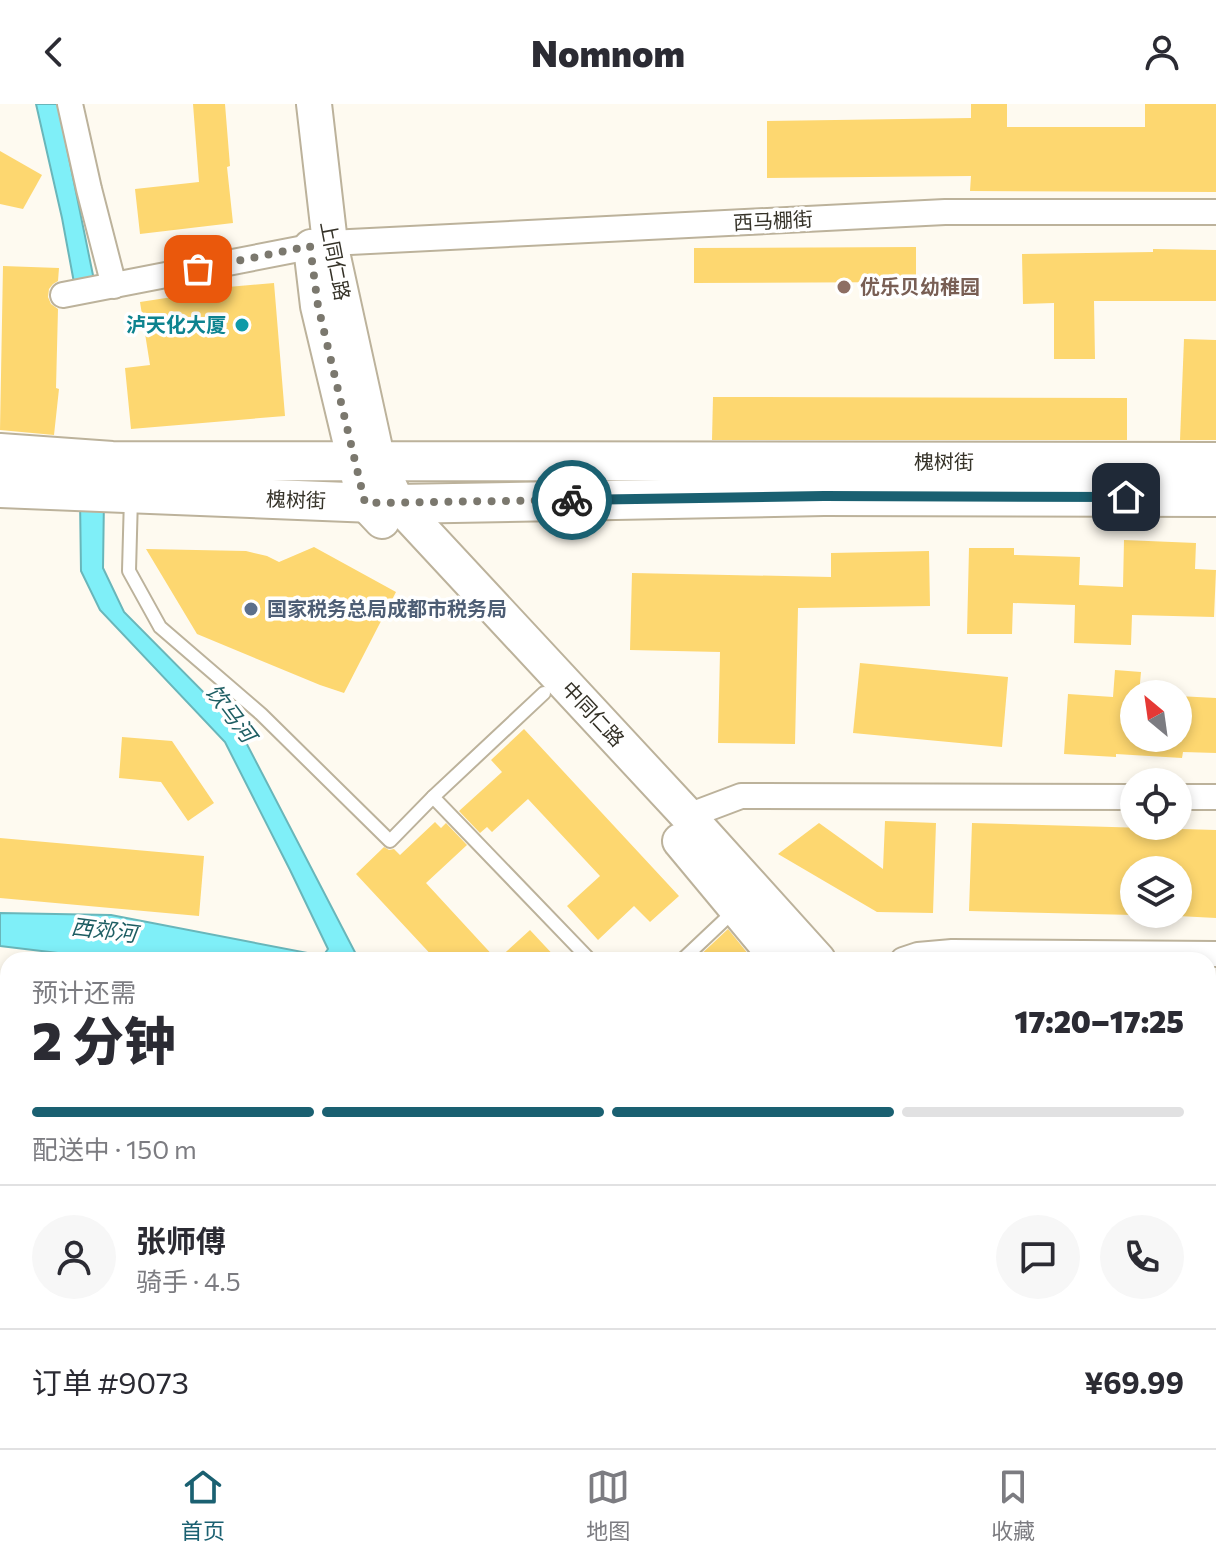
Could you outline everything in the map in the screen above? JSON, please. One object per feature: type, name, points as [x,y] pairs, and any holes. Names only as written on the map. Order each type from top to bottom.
[{"type":"main road","name":"槐树街","points":[[0,453],[112,461],[1216,462]]},
{"type":"main road","name":"槐树街","points":[[0,488],[381,503],[824,496],[1216,497]]},
{"type":"street","points":[[70,104],[114,286]]},
{"type":"street","points":[[292,104],[320,244]]},
{"type":"street","name":"上同仁路","points":[[314,104],[320,244],[366,462]]},
{"type":"street","name":"西马棚街","points":[[63,295],[320,244],[945,212],[1216,212]]},
{"type":"street","name":"中同仁路","points":[[366,462],[381,503],[688,816],[811,952]]},
{"type":"street","points":[[381,503],[544,693],[667,825],[772,952]]},
{"type":"street","points":[[688,816],[741,796],[1120,797]]},
{"type":"street","points":[[1192,797],[1216,797]]},
{"type":"lane","points":[[131,494],[129,571],[160,627],[261,714],[390,841],[544,693]]},
{"type":"lane","points":[[433,797],[582,952]]},
{"type":"lane","points":[[691,952],[737,909]]},
{"type":"water","points":[[36,104],[58,104],[95,285],[75,288]]},
{"type":"water","points":[[104,498],[103,568],[124,612],[238,727],[355,952],[326,952],[328,949],[225,742],[100,610],[81,571],[80,499]]},
{"type":"water","name":"西郊河","points":[[0,913],[111,915],[302,952],[50,952],[0,946]]},
{"type":"building","points":[[193,104],[225,104],[233,223],[140,234],[135,189],[199,182]]},
{"type":"building","points":[[971,104],[1007,104],[1007,127],[1145,127],[1145,104],[1216,104],[1216,192],[970,191],[971,176],[767,178],[767,121],[971,118]]},
{"type":"building","points":[[0,151],[42,175],[23,209],[0,204]]},
{"type":"building","points":[[916,247],[916,282],[694,283],[694,248]]},
{"type":"building","points":[[1153,249],[1216,250],[1216,301],[1094,301],[1095,359],[1054,359],[1054,303],[1023,304],[1022,254],[1153,252]]},
{"type":"building","points":[[3,266],[59,268],[58,281],[49,289],[48,297],[58,309],[56,388],[59,389],[54,435],[0,430]]},
{"type":"building","name":"泸天化大厦","points":[[274,283],[285,416],[131,429],[125,368],[150,365],[140,302],[205,292],[205,289]]},
{"type":"building","points":[[1184,339],[1216,340],[1216,440],[1180,440]]},
{"type":"building","points":[[713,397],[1127,398],[1127,440],[712,440]]},
{"type":"building","points":[[1124,540],[1196,543],[1195,569],[1216,570],[1214,617],[1132,615],[1131,645],[1074,643],[1075,605],[1013,603],[1012,634],[967,634],[969,548],[1014,548],[1014,555],[1080,557],[1079,585],[1123,587]]},
{"type":"building","name":"国家税务总局成都市税务局","points":[[314,547],[396,592],[344,693],[197,634],[146,549],[246,551],[279,562]]},
{"type":"building","points":[[929,551],[930,606],[798,608],[795,744],[718,743],[720,652],[630,650],[632,573],[831,577],[831,553]]},
{"type":"building","points":[[860,663],[1008,677],[1002,747],[853,733]]},
{"type":"building","points":[[1115,670],[1141,672],[1140,680],[1120,680],[1120,752],[1183,752],[1182,758],[1064,754],[1068,694],[1113,697]]},
{"type":"building","points":[[1192,697],[1216,698],[1216,753],[1183,752],[1192,752]]},
{"type":"building","points":[[524,729],[679,896],[650,922],[634,906],[598,940],[567,906],[600,876],[528,799],[492,832],[487,827],[480,833],[459,811],[502,772],[491,760]]},
{"type":"building","points":[[122,737],[172,741],[214,803],[188,821],[161,782],[119,778]]},
{"type":"building","points":[[885,821],[936,823],[933,913],[877,912],[778,854],[819,823],[883,869]]},
{"type":"building","points":[[435,822],[441,828],[446,823],[467,845],[426,883],[490,952],[429,952],[356,874],[384,847],[394,849],[400,855]]},
{"type":"building","points":[[972,823],[1120,827],[1120,840],[1192,840],[1192,829],[1216,830],[1216,918],[1192,917],[1192,856],[1120,856],[1120,915],[969,911]]},
{"type":"building","points":[[0,838],[204,856],[199,916],[0,898]]},
{"type":"building","points":[[728,929],[747,952],[704,952]]},
{"type":"building","points":[[530,930],[551,952],[506,952]]},
{"type":"way so far","points":[[198,269],[310,246],[318,306],[365,503],[572,500]]},
{"type":"place","name":"优乐贝幼稚园","points":[[844,287]]},
{"type":"place","name":"泸天化大厦","points":[[242,325]]},
{"type":"place","name":"国家税务总局成都市税务局","points":[[251,609]]},
{"type":"route","points":[[572,500],[824,496],[1126,497]]},
{"type":"water label","name":"饮马河","points":[[231,713]]}]
